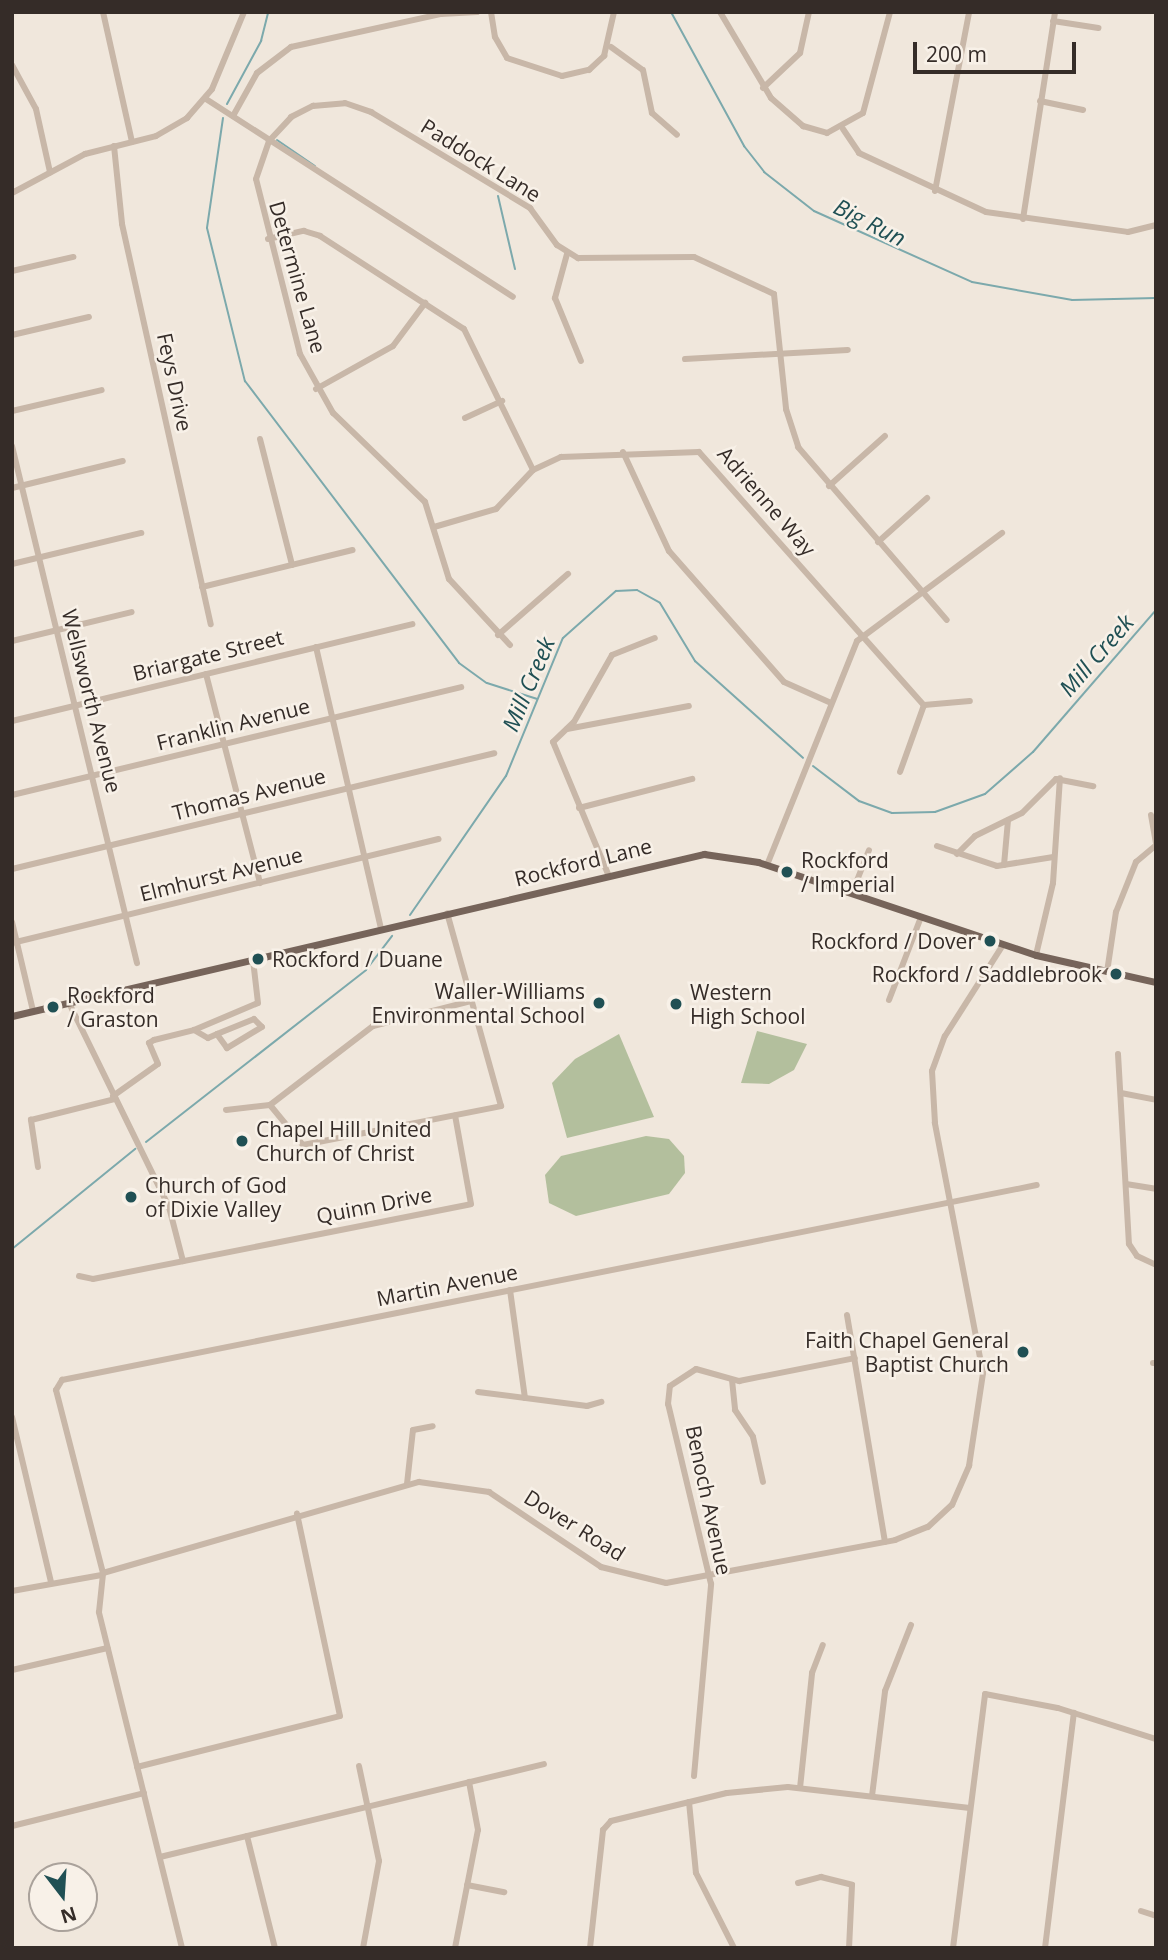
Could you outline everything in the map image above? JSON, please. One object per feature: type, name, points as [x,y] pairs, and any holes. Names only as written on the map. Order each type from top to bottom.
[{"type":"main road","name":"Rockford Lane","points":[[12,1016],[704,853],[768,865],[1036,955],[1156,982]]},
{"type":"street","points":[[103,12],[132,142]]},
{"type":"street","points":[[12,193],[50,172],[114,146],[173,128],[206,99],[244,12]]},
{"type":"street","points":[[233,116],[257,73],[291,47],[477,12]]},
{"type":"street","points":[[491,12],[500,49],[521,66],[570,76],[593,68],[611,47],[614,12]]},
{"type":"street","points":[[720,12],[763,88],[803,126],[843,129]]},
{"type":"street","points":[[763,88],[800,53],[809,12]]},
{"type":"street","points":[[843,129],[870,100],[890,12]]},
{"type":"street","points":[[935,191],[969,12]]},
{"type":"street","points":[[1023,219],[1055,12]]},
{"type":"street","points":[[1053,22],[1098,29]]},
{"type":"street","points":[[611,47],[643,70],[652,113],[677,135]]},
{"type":"street","points":[[12,65],[36,109],[50,172]]},
{"type":"street","points":[[206,99],[513,297]]},
{"type":"street","points":[[1040,101],[1083,110]]},
{"type":"street","name":"Paddock Lane","points":[[269,141],[290,117],[313,106],[360,107],[530,208],[567,254]]},
{"type":"street","points":[[843,129],[859,153],[935,191],[1023,219],[1128,232],[1156,225]]},
{"type":"street","name":"Determine Lane","points":[[269,141],[256,178],[268,239],[295,338],[316,388],[339,419],[425,502],[449,579],[510,645]]},
{"type":"street","name":"Feys Drive","points":[[114,146],[120,216],[211,624]]},
{"type":"street","points":[[268,239],[314,233],[425,303],[469,335],[533,470]]},
{"type":"street","points":[[581,361],[555,298],[567,254],[590,260],[707,261],[777,297],[793,434],[829,486],[947,620]]},
{"type":"street","points":[[12,271],[73,257]]},
{"type":"street","points":[[316,388],[393,346],[425,303]]},
{"type":"street","points":[[12,335],[89,317]]},
{"type":"street","points":[[685,359],[848,350]]},
{"type":"street","points":[[12,411],[102,390]]},
{"type":"street","points":[[465,418],[502,401]]},
{"type":"street","points":[[829,486],[885,436]]},
{"type":"street","points":[[260,439],[292,565]]},
{"type":"street","name":"Wellsworth Avenue","points":[[12,446],[137,963]]},
{"type":"street","points":[[623,452],[669,551],[784,682],[831,703]]},
{"type":"street","name":"Adrienne Way","points":[[434,527],[496,509],[533,470],[561,457],[623,452],[702,454],[924,705]]},
{"type":"street","points":[[12,488],[123,461]]},
{"type":"street","points":[[878,542],[927,498]]},
{"type":"street","points":[[12,564],[141,533]]},
{"type":"street","points":[[768,865],[831,703],[862,636],[921,591],[950,576],[1002,533]]},
{"type":"street","points":[[202,587],[353,550]]},
{"type":"street","points":[[498,635],[568,574]]},
{"type":"street","points":[[12,640],[132,612]]},
{"type":"street","name":"Briargate Street","points":[[12,721],[412,624]]},
{"type":"street","points":[[608,874],[552,747],[568,729],[612,655],[655,638]]},
{"type":"street","points":[[316,647],[381,929]]},
{"type":"street","points":[[206,674],[260,883]]},
{"type":"street","name":"Franklin Avenue","points":[[12,795],[461,687]]},
{"type":"street","points":[[900,772],[924,705],[970,701]]},
{"type":"street","points":[[568,729],[689,706]]},
{"type":"street","name":"Thomas Avenue","points":[[12,869],[494,753]]},
{"type":"street","points":[[1060,778],[1093,786]]},
{"type":"street","points":[[957,854],[975,836],[1009,820],[1060,778]]},
{"type":"street","points":[[1036,955],[1053,857],[1060,778]]},
{"type":"street","points":[[579,808],[692,779]]},
{"type":"street","points":[[1107,972],[1116,912],[1136,862],[1156,844],[1151,815]]},
{"type":"street","points":[[1004,865],[1009,820]]},
{"type":"street","name":"Elmhurst Avenue","points":[[15,942],[438,839]]},
{"type":"street","points":[[937,846],[957,854],[1004,865],[1053,857]]},
{"type":"street","points":[[852,893],[869,850]]},
{"type":"street","points":[[270,1105],[303,1145],[500,1106],[447,914]]},
{"type":"street","points":[[889,1000],[921,917]]},
{"type":"street","points":[[12,922],[33,1011]]},
{"type":"street","name":"Dover Road","points":[[12,1591],[102,1574],[297,1514],[407,1484],[439,1481],[489,1492],[617,1574],[666,1583],[709,1578],[885,1542],[928,1527],[952,1505],[967,1478],[978,1424],[982,1360],[931,1098],[933,1065],[1003,945]]},
{"type":"street","points":[[38,1167],[31,1120],[114,1098],[158,1064],[149,1043],[194,1030],[258,1003],[253,960]]},
{"type":"street","points":[[226,1110],[270,1105],[373,1026],[471,1001]]},
{"type":"street","points":[[69,1003],[169,1208],[183,1261],[83,1281],[79,1276]]},
{"type":"street","points":[[194,1030],[208,1038],[217,1034],[254,1019],[262,1027],[227,1048],[217,1034]]},
{"type":"street","points":[[1118,1054],[1130,1248],[1156,1265]]},
{"type":"street","points":[[1121,1093],[1156,1100]]},
{"type":"street","name":"Quinn Drive","points":[[183,1261],[471,1204],[455,1115]]},
{"type":"street","points":[[1126,1184],[1156,1189]]},
{"type":"street","name":"Martin Avenue","points":[[102,1574],[56,1390],[60,1381],[1037,1185]]},
{"type":"street","points":[[510,1290],[525,1398]]},
{"type":"street","points":[[847,1315],[885,1542]]},
{"type":"street","points":[[764,1482],[753,1437],[735,1410],[732,1380],[855,1358]]},
{"type":"street","name":"Benoch Avenue","points":[[694,1776],[709,1578],[668,1398],[673,1382],[690,1370],[732,1380]]},
{"type":"street","points":[[478,1392],[525,1398],[601,1402]]},
{"type":"street","points":[[12,1417],[51,1582]]},
{"type":"street","points":[[407,1484],[413,1430],[433,1426]]},
{"type":"street","points":[[137,1767],[340,1716],[297,1514]]},
{"type":"street","points":[[102,1574],[97,1603],[182,1948]]},
{"type":"street","points":[[872,1796],[885,1690],[911,1625]]},
{"type":"street","points":[[800,1788],[812,1673],[822,1645]]},
{"type":"street","points":[[12,1670],[107,1648]]},
{"type":"street","points":[[953,1948],[982,1699],[990,1693],[1074,1713],[1156,1739]]},
{"type":"street","points":[[1045,1948],[1074,1713]]},
{"type":"street","points":[[160,1857],[544,1763]]},
{"type":"street","points":[[359,1766],[379,1861],[363,1948]]},
{"type":"street","points":[[455,1948],[478,1830],[469,1782]]},
{"type":"street","points":[[590,1948],[603,1830],[610,1822],[689,1802],[800,1788],[970,1808]]},
{"type":"street","points":[[12,1826],[144,1793]]},
{"type":"street","points":[[689,1802],[696,1873],[734,1948]]},
{"type":"street","points":[[247,1836],[275,1948]]},
{"type":"street","points":[[798,1883],[821,1877],[852,1885],[849,1948]]},
{"type":"street","points":[[467,1885],[504,1892]]},
{"type":"street","points":[[1141,1910],[1156,1916]]},
{"type":"green space","points":[[757,1031],[807,1044],[794,1070],[769,1084],[741,1083]]},
{"type":"green space","points":[[619,1034],[654,1117],[567,1138],[552,1083],[575,1059]]},
{"type":"green space","points":[[646,1136],[669,1139],[684,1156],[685,1173],[669,1194],[576,1216],[549,1203],[545,1175],[561,1156]]},
{"type":"waterway","points":[[227,104],[261,41],[268,12]]},
{"type":"waterway","name":"Big Run","points":[[671,12],[744,146],[764,172],[814,211],[972,282],[1072,300],[1156,298]]},
{"type":"waterway","points":[[223,118],[207,228],[245,381],[459,663],[487,683],[537,699]]},
{"type":"waterway","points":[[277,140],[315,166]]},
{"type":"waterway","points":[[498,196],[515,269]]},
{"type":"waterway","name":"Mill Creek","points":[[410,915],[506,776],[563,638],[616,591],[637,590],[660,603],[695,661],[803,758]]},
{"type":"waterway","name":"Mill Creek","points":[[813,766],[859,801],[892,813],[935,812],[985,794],[1033,752],[1156,610]]},
{"type":"waterway","name":"Mill Creek","points":[[146,1142],[366,970],[392,936]]},
{"type":"waterway","name":"Mill Creek","points":[[12,1249],[135,1149]]},
{"type":"place","name":"Rockford / Imperial","points":[[787,872]]},
{"type":"place","name":"Rockford / Dover","points":[[990,941]]},
{"type":"place","name":"Rockford / Duane","points":[[258,959]]},
{"type":"place","name":"Rockford / Saddlebrook","points":[[1116,974]]},
{"type":"place","name":"Waller-Williams Environmental School","points":[[599,1003]]},
{"type":"place","name":"Western High School","points":[[676,1004]]},
{"type":"place","name":"Rockford / Graston","points":[[53,1007]]},
{"type":"place","name":"Chapel Hill United Church of Christ","points":[[242,1141]]},
{"type":"place","name":"Church of God of Dixie Valley","points":[[131,1197]]},
{"type":"place","name":"Faith Chapel General Baptist Church","points":[[1023,1352]]}]
